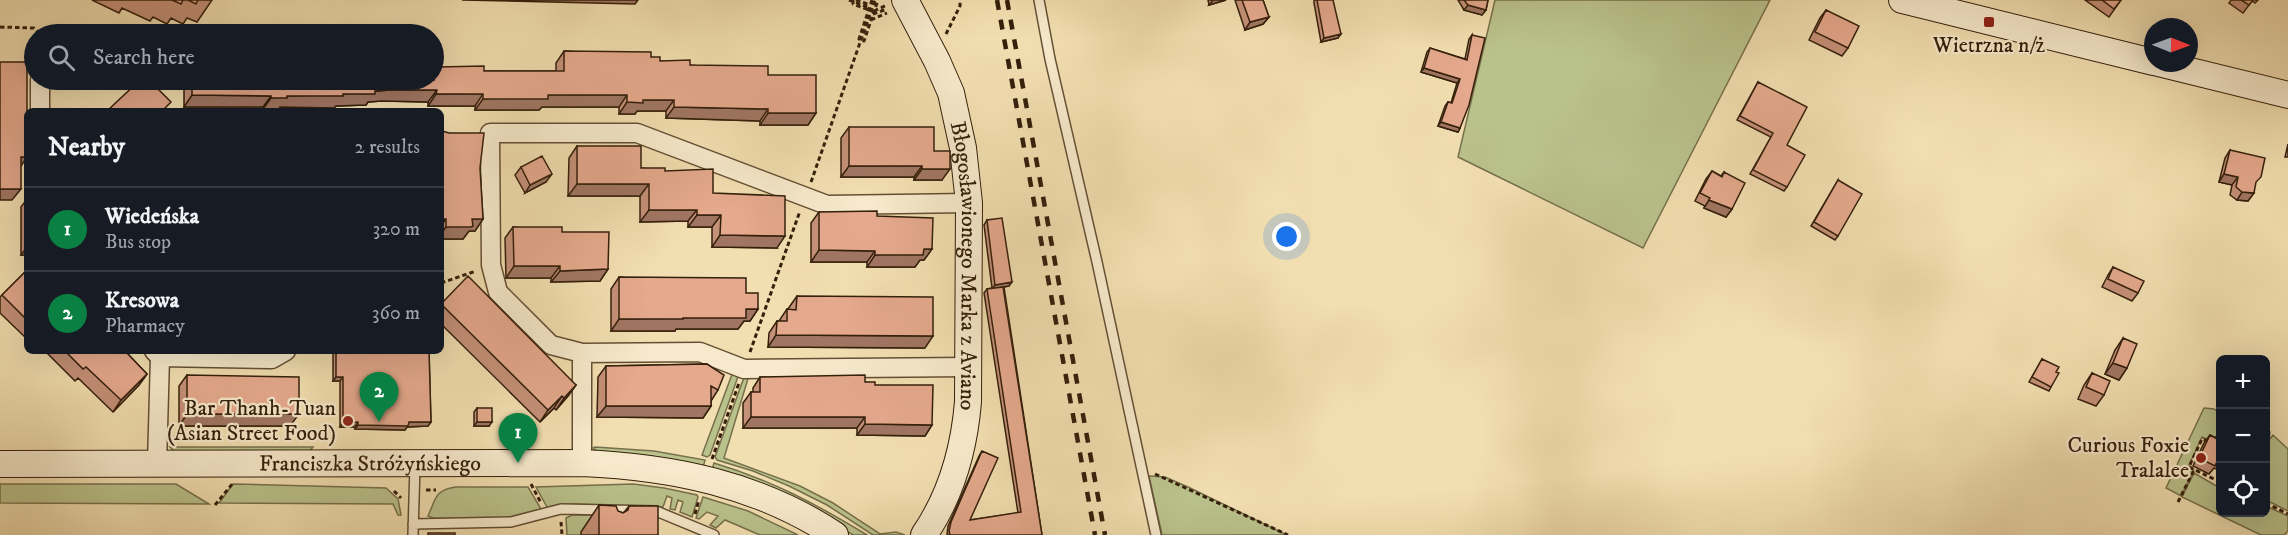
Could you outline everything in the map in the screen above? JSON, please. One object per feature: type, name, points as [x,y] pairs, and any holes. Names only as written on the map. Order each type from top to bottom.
[{"type":"street","points":[[1909,1],[2144,60]]},
{"type":"street","name":"Błogosławionego Marka z Aviano","points":[[897,6],[937,61],[951,93],[963,148],[969,203],[969,367],[966,434],[958,467],[945,500],[924,535]]},
{"type":"street","points":[[2195,72],[2288,95]]},
{"type":"street","points":[[40,90],[40,108]]},
{"type":"street","points":[[470,133],[637,133],[827,205],[969,203]]},
{"type":"street","points":[[490,133],[492,265],[498,292],[551,345],[582,353],[700,352],[744,369],[969,367]]},
{"type":"street","points":[[582,353],[582,463]]},
{"type":"street","points":[[157,464],[157,354],[272,359],[281,354]]},
{"type":"street","name":"Franciszka Stróżyńskiego","points":[[0,464],[582,463],[642,466],[669,470],[743,490],[791,510],[835,535]]},
{"type":"lane","points":[[1039,0],[1050,59],[1156,535]]},
{"type":"lane","points":[[413,535],[415,463]]},
{"type":"lane","points":[[413,524],[511,522],[561,509],[656,511],[714,535]]},
{"type":"lane","points":[[604,510],[604,521]]},
{"type":"path","points":[[853,0],[871,9],[888,4],[886,0]]},
{"type":"path","points":[[711,460],[875,0]]},
{"type":"path","points":[[945,38],[947,29],[960,6],[960,0]]},
{"type":"path","points":[[871,20],[897,6]]},
{"type":"path","points":[[861,40],[864,41],[871,20],[871,9]]},
{"type":"path","points":[[0,27],[24,28]]},
{"type":"path","points":[[444,282],[492,265]]},
{"type":"path","points":[[2210,442],[2202,439],[2189,467],[2216,480]]},
{"type":"path","points":[[1142,470],[1187,487],[1287,535]]},
{"type":"path","points":[[2178,502],[2194,470]]},
{"type":"path","points":[[215,505],[234,482]]},
{"type":"path","points":[[531,483],[546,512]]},
{"type":"path","points":[[424,490],[435,490]]},
{"type":"path","points":[[691,524],[702,493]]},
{"type":"path","points":[[2270,505],[2288,514]]},
{"type":"green space","points":[[1495,0],[1770,0],[1643,248],[1458,157]]},
{"type":"green space","points":[[734,369],[740,371],[710,455],[707,457],[702,455]]},
{"type":"green space","points":[[746,372],[750,372],[724,458],[800,486],[833,503],[880,534],[896,532],[905,535],[873,535],[827,505],[789,486],[753,471],[717,460],[715,457]]},
{"type":"green space","points":[[2204,408],[2214,409],[2216,410],[2216,436],[2213,442],[2202,437],[2189,465],[2194,470],[2181,496],[2166,488]]},
{"type":"green space","points":[[2273,435],[2288,449],[2288,511],[2270,502],[2270,439]]},
{"type":"green space","points":[[170,447],[313,447],[309,452],[175,452]]},
{"type":"green space","points":[[593,448],[654,451],[705,460],[703,468],[598,452]]},
{"type":"green space","points":[[714,463],[755,477],[793,494],[867,535],[853,535],[837,525],[712,470]]},
{"type":"green space","points":[[2194,473],[2216,486],[2216,513],[2182,497]]},
{"type":"green space","points":[[1149,476],[1165,477],[1287,535],[1162,535]]},
{"type":"green space","points":[[0,484],[176,484],[209,504],[0,503]]},
{"type":"green space","points":[[233,484],[386,488],[398,499],[401,515],[398,515],[393,504],[219,503]]},
{"type":"green space","points":[[633,484],[697,495],[692,517],[680,512],[683,502],[678,500],[675,510],[670,509],[672,498],[667,496],[663,507],[574,504],[547,507],[536,487]]},
{"type":"green space","points":[[456,487],[528,487],[541,509],[502,519],[428,516],[437,496],[443,490]]},
{"type":"green space","points":[[703,497],[748,511],[798,535],[760,535],[725,520],[716,528],[710,525],[718,516],[707,512],[699,519],[696,518]]},
{"type":"green space","points":[[2270,508],[2288,516],[2288,531],[2284,535],[2261,535],[2224,517],[2270,517]]},
{"type":"green space","points":[[572,515],[593,515],[581,535],[567,535],[566,518]]},
{"type":"building","points":[[1242,0],[1263,0],[1269,17],[1250,22]]},
{"type":"building","points":[[1317,0],[1333,0],[1341,34],[1324,38]]},
{"type":"building","points":[[1464,0],[1488,0],[1486,10],[1468,5]]},
{"type":"building","points":[[2102,0],[2121,0],[2114,9]]},
{"type":"building","points":[[2241,0],[2253,0],[2249,5]]},
{"type":"building","points":[[1826,10],[1859,26],[1848,48],[1815,32]]},
{"type":"building","points":[[1472,35],[1485,38],[1469,105],[1460,128],[1441,122],[1448,102],[1452,103],[1460,79],[1424,68],[1430,48],[1467,60]]},
{"type":"building","points":[[564,51],[651,52],[651,57],[660,57],[660,61],[690,60],[690,65],[768,66],[768,75],[816,75],[816,113],[768,113],[768,109],[674,107],[674,100],[627,102],[627,95],[548,95],[548,99],[483,99],[483,94],[436,94],[437,90],[444,90],[444,67],[484,66],[484,71],[564,71]]},
{"type":"building","points":[[0,62],[24,62],[24,90],[27,90],[27,108],[24,108],[24,157],[21,157],[21,189],[0,189]]},
{"type":"building","points":[[1758,82],[1807,107],[1787,145],[1805,155],[1787,187],[1753,170],[1773,133],[1740,116]]},
{"type":"building","points":[[129,90],[159,90],[171,102],[165,108],[110,108]]},
{"type":"building","points":[[192,90],[390,90],[375,91],[375,94],[287,96],[287,98],[192,95]]},
{"type":"building","points":[[849,127],[934,127],[934,151],[950,151],[950,169],[922,169],[922,166],[849,166]]},
{"type":"building","points":[[444,132],[484,133],[480,168],[483,219],[472,219],[473,226],[471,227],[446,227],[446,219],[444,219]]},
{"type":"building","points":[[577,146],[641,146],[641,168],[665,168],[665,171],[713,169],[713,193],[785,196],[785,236],[720,235],[721,215],[697,215],[697,210],[649,210],[649,184],[577,184]]},
{"type":"building","points":[[2230,150],[2265,158],[2261,177],[2256,182],[2254,193],[2242,192],[2236,187],[2238,177],[2224,174]]},
{"type":"building","points":[[542,156],[552,174],[530,185],[521,167]]},
{"type":"building","points":[[1712,171],[1722,177],[1724,172],[1745,183],[1732,209],[1709,200],[1710,198],[1700,193]]},
{"type":"building","points":[[1838,180],[1862,194],[1838,236],[1814,222]]},
{"type":"building","points":[[877,211],[877,216],[933,218],[932,249],[924,249],[923,255],[875,255],[875,251],[819,250],[819,212]]},
{"type":"building","points":[[1002,218],[1012,282],[995,285],[987,220]]},
{"type":"building","points":[[513,227],[562,227],[562,232],[609,232],[608,269],[560,271],[560,266],[514,266]]},
{"type":"building","points":[[2113,267],[2144,281],[2138,293],[2108,279]]},
{"type":"building","points":[[24,273],[24,317],[2,295]]},
{"type":"building","points":[[468,276],[576,385],[548,410],[444,307],[444,301]]},
{"type":"building","points":[[619,277],[746,278],[746,293],[758,293],[758,309],[746,309],[746,318],[619,319]]},
{"type":"building","points":[[1003,287],[1042,535],[950,535],[951,522],[982,451],[998,458],[970,520],[1021,512],[987,289]]},
{"type":"building","points":[[797,296],[933,297],[933,336],[776,335],[777,321],[787,321],[787,309],[796,310]]},
{"type":"building","points":[[2123,338],[2137,344],[2127,368],[2113,363]]},
{"type":"building","points":[[68,354],[128,354],[147,374],[121,400],[86,367],[83,369]]},
{"type":"building","points":[[336,354],[429,354],[431,422],[409,422],[408,426],[343,423],[343,377],[336,377]]},
{"type":"building","points":[[2042,359],[2059,367],[2056,372],[2059,373],[2051,387],[2032,377]]},
{"type":"building","points":[[707,364],[724,375],[718,390],[711,386],[711,406],[606,406],[606,366]]},
{"type":"building","points":[[2092,373],[2110,381],[2104,395],[2086,387]]},
{"type":"building","points":[[187,375],[299,377],[299,414],[187,414]]},
{"type":"building","points":[[865,375],[865,382],[875,382],[875,385],[933,385],[932,425],[865,424],[865,417],[751,417],[751,392],[760,392],[760,377]]},
{"type":"building","points":[[477,408],[492,408],[492,422],[477,422]]},
{"type":"building","points":[[2210,435],[2216,438],[2215,466],[2199,458]]},
{"type":"building","points":[[599,505],[616,506],[618,511],[623,513],[628,510],[629,506],[658,506],[658,535],[599,535]]},
{"type":"building","points":[[428,533],[455,533],[455,535],[428,535]]},
{"type":"railway","points":[[997,0],[1095,535]]},
{"type":"railway","points":[[1007,0],[1105,535]]},
{"type":"place","name":"Wietrzna n/ż","points":[[1989,22]]},
{"type":"place","name":"Bar Thanh-Tuan (Asian Street Food)","points":[[348,421]]},
{"type":"place","name":"Kresowa","points":[[379,422]]},
{"type":"place","name":"Curious Foxie Tralalee","points":[[2201,458]]},
{"type":"place","name":"Wiedeńska","points":[[518,463]]}]
